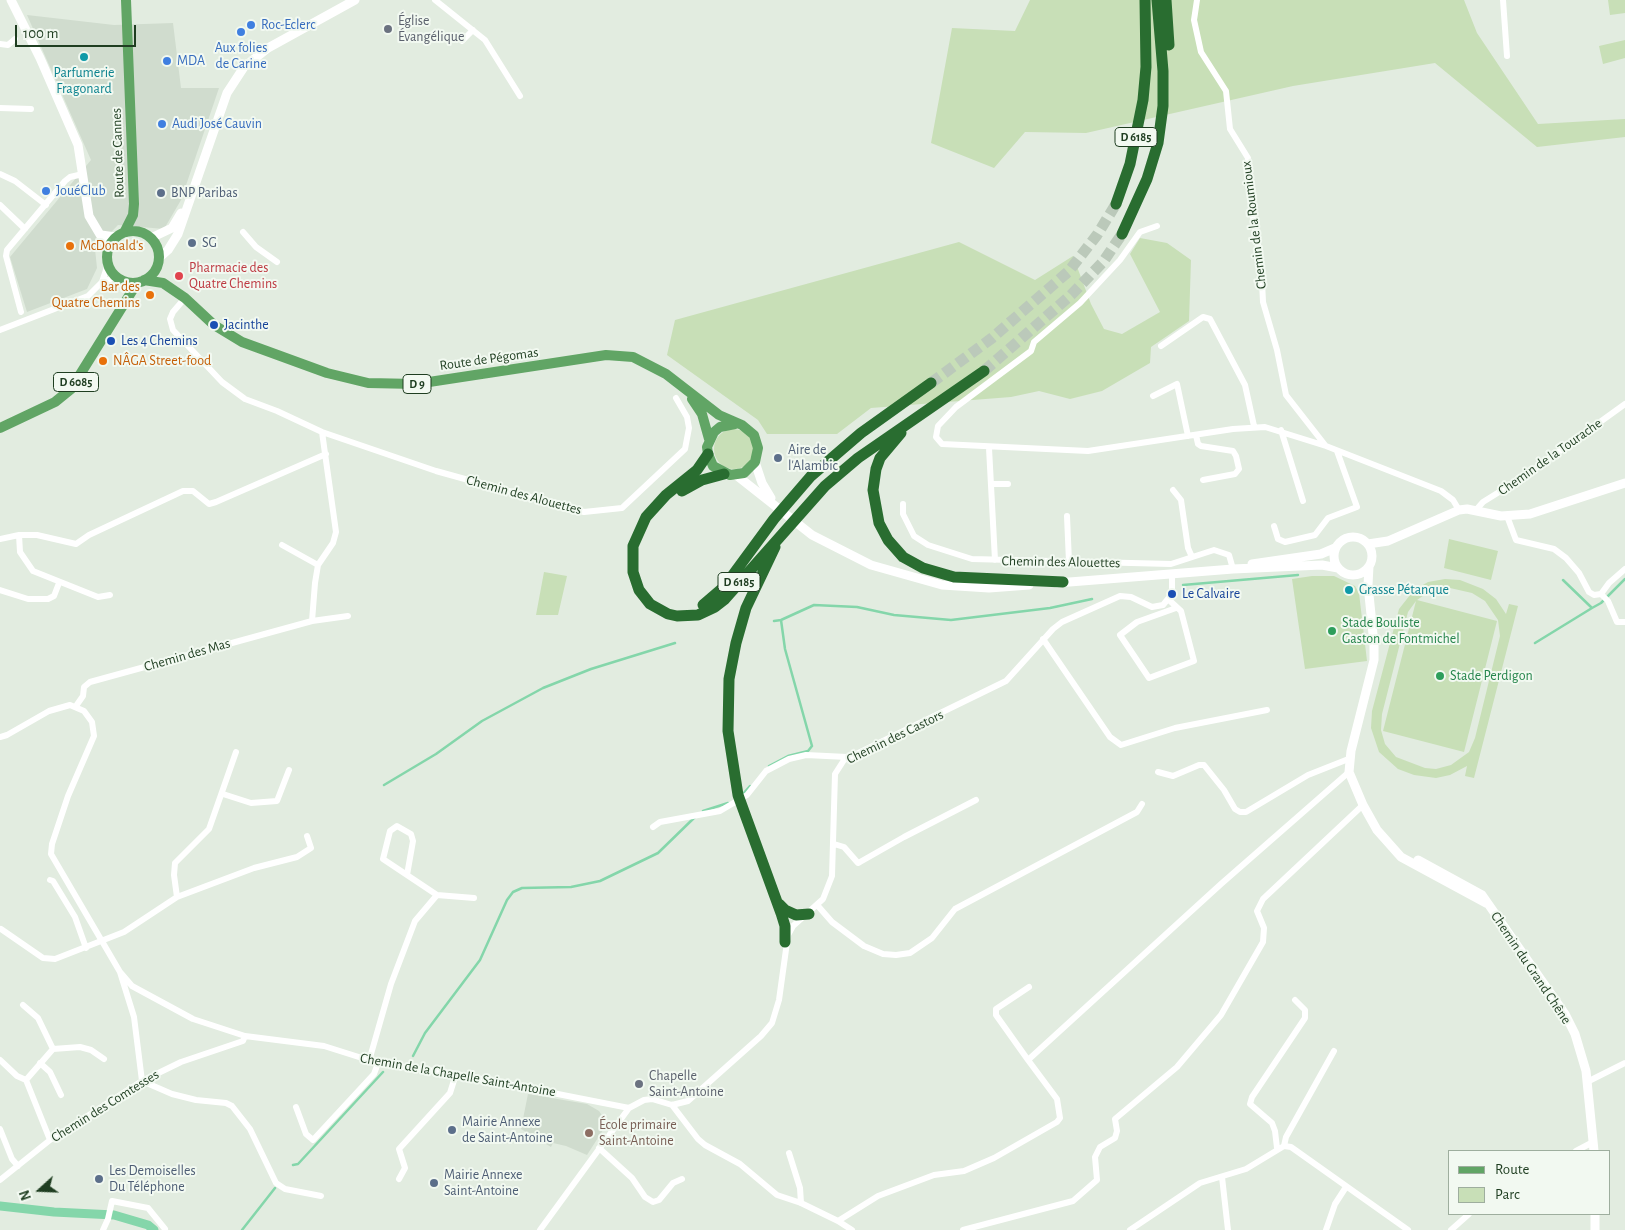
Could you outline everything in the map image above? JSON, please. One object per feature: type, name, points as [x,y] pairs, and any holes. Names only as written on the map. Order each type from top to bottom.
[{"type":"highway","name":"D 6185","points":[[1116,204],[1130,164],[1143,100],[1146,67],[1145,0]]},
{"type":"highway","name":"D 6185","points":[[1122,234],[1147,179],[1158,143],[1163,106],[1163,71],[1157,0]]},
{"type":"highway","points":[[1163,71],[1169,47],[1166,0]]},
{"type":"highway","name":"D 6185","points":[[708,454],[697,470],[652,510],[640,527],[636,539],[632,561],[635,582],[650,604],[663,612],[677,616],[698,615],[724,600],[783,531],[825,486],[858,458],[984,370]]},
{"type":"highway","points":[[730,474],[702,480],[678,494],[653,519],[643,538],[639,565],[644,583],[652,595],[668,607],[696,608],[714,598],[735,573],[774,519],[811,476],[861,433],[931,383]]},
{"type":"highway","name":"D 6185","points":[[953,392],[907,428],[880,458],[874,475],[873,490],[875,511],[883,533],[903,557],[932,571],[954,577],[988,581],[1063,582]]},
{"type":"highway","name":"D 6185","points":[[783,531],[746,608],[729,679],[728,731],[739,800],[778,903],[785,926],[785,942]]},
{"type":"highway","points":[[778,903],[792,914],[808,914]]},
{"type":"main road","points":[[11,0],[61,105],[78,146],[88,216],[108,248],[108,264],[117,278],[122,304]]},
{"type":"main road","name":"Route de Cannes","points":[[126,0],[133,215],[147,235]]},
{"type":"main road","points":[[117,278],[141,282],[158,263],[178,234],[227,93],[244,68],[268,48],[351,2]]},
{"type":"main road","points":[[101,235],[147,235],[172,228],[191,195]]},
{"type":"main road","name":"Route de Cannes","points":[[120,234],[133,215]]},
{"type":"main road","points":[[108,248],[120,234]]},
{"type":"main road","points":[[147,235],[158,250],[158,263],[163,283]]},
{"type":"main road","name":"D 9","points":[[141,282],[163,283]]},
{"type":"main road","name":"D 6085","points":[[0,428],[54,402],[71,389],[89,364],[122,304],[141,282]]},
{"type":"main road","name":"Route de Pégomas","points":[[163,283],[185,298],[214,325],[242,342],[327,373],[368,383],[416,384],[606,355],[623,355],[642,360],[666,374],[686,390]]},
{"type":"main road","name":"D 9","points":[[686,390],[719,415],[735,424]]},
{"type":"main road","name":"D 9","points":[[686,390],[702,414],[709,439]]},
{"type":"main road","points":[[773,503],[762,483],[755,462],[758,448],[754,434],[749,429],[735,424],[720,427],[709,439],[708,454],[713,466],[730,474],[773,503],[812,535],[871,565],[942,585],[989,588],[1233,569],[1322,565],[1338,568],[1347,574],[1358,575],[1368,585]]},
{"type":"main road","points":[[730,474],[744,473],[755,462]]},
{"type":"main road","points":[[1368,544],[1388,542],[1459,510],[1476,510],[1490,515],[1507,516],[1530,514],[1625,483]]},
{"type":"main road","points":[[1233,569],[1321,554],[1335,548],[1342,540],[1351,537],[1360,538],[1368,544],[1372,557]]},
{"type":"main road","points":[[1349,772],[1374,660],[1368,585],[1369,566],[1372,557],[1388,542]]},
{"type":"main road","points":[[1335,548],[1334,558],[1338,568]]},
{"type":"main road","points":[[1358,575],[1369,566]]},
{"type":"main road","name":"Chemin du Grand Chêne","points":[[1349,772],[1363,805],[1377,830],[1393,849],[1467,885],[1482,895],[1565,1014],[1581,1052],[1587,1082],[1594,1150]]},
{"type":"main road","points":[[1595,1230],[1596,1215]]},
{"type":"street","points":[[435,0],[485,40],[520,96]]},
{"type":"street","name":"Chemin de la Roumioux","points":[[1197,0],[1194,20],[1201,52],[1226,91],[1230,129],[1248,158],[1251,205],[1261,262],[1263,302],[1277,350],[1286,395],[1326,446]]},
{"type":"street","points":[[1502,0],[1507,56]]},
{"type":"street","points":[[462,41],[473,30]]},
{"type":"street","points":[[0,44],[8,44],[15,40]]},
{"type":"street","points":[[0,108],[31,109]]},
{"type":"street","points":[[0,174],[15,181],[46,205]]},
{"type":"street","points":[[21,312],[6,256],[7,250],[65,181],[70,177],[83,174]]},
{"type":"street","points":[[0,206],[25,229]]},
{"type":"street","points":[[1157,226],[1140,232],[1120,260],[1080,303],[1034,342],[1031,351],[956,407],[938,426],[936,437],[942,444],[989,448],[1088,451],[1254,426],[1281,430],[1441,491],[1453,500],[1459,510]]},
{"type":"street","points":[[243,232],[256,247],[277,262]]},
{"type":"street","points":[[0,330],[88,296],[102,282],[108,264]]},
{"type":"street","points":[[102,282],[117,278]]},
{"type":"street","points":[[185,298],[172,312],[170,325],[222,382],[245,399],[322,432],[336,532],[333,543],[318,565],[314,583],[312,621]]},
{"type":"street","points":[[1162,346],[1204,317],[1210,319],[1245,385],[1254,426]]},
{"type":"street","points":[[1152,396],[1176,384],[1188,436]]},
{"type":"street","name":"Chemin des Alouettes","points":[[322,432],[436,471],[584,512],[622,508],[644,485],[678,458],[685,449],[690,428],[687,417],[676,398]]},
{"type":"street","name":"Chemin de la Tourache","points":[[1476,510],[1483,502],[1528,474],[1625,404]]},
{"type":"street","points":[[1281,430],[1303,501]]},
{"type":"street","points":[[1196,435],[1198,444],[1201,446],[1233,452],[1236,456],[1238,469],[1235,474],[1203,480]]},
{"type":"street","points":[[989,448],[995,560]]},
{"type":"street","points":[[1274,526],[1278,539],[1285,542],[1315,535],[1328,518],[1357,507],[1337,450]]},
{"type":"street","points":[[0,539],[38,535],[76,544],[88,535],[183,491],[193,492],[209,504],[326,454]]},
{"type":"street","points":[[991,484],[1008,484]]},
{"type":"street","points":[[1173,490],[1181,500],[1188,548],[1192,557]]},
{"type":"street","name":"Chemin des Alouettes","points":[[903,504],[908,527],[914,536],[928,545],[972,559],[1171,564],[1203,552],[1221,551],[1229,555],[1233,569]]},
{"type":"street","points":[[1067,516],[1070,562]]},
{"type":"street","points":[[1507,516],[1516,540],[1554,548],[1579,573],[1590,592],[1594,595],[1605,597]]},
{"type":"street","points":[[19,536],[20,552],[28,566],[42,576],[98,597],[110,596]]},
{"type":"street","points":[[282,545],[318,565]]},
{"type":"street","points":[[1625,569],[1609,583],[1605,597],[1617,622],[1625,622]]},
{"type":"street","points":[[1172,574],[1172,594],[1168,600],[1181,611],[1194,661],[1149,678],[1120,635],[1137,622],[1176,608]]},
{"type":"street","points":[[0,590],[28,599],[48,599],[54,596],[59,583]]},
{"type":"street","name":"Chemin des Castors","points":[[672,1105],[688,1101],[761,1036],[772,1023],[779,1000],[785,942],[793,926],[818,906],[827,892],[832,876],[835,774],[840,764],[850,756],[918,725],[1006,681],[1043,639],[1062,622],[1112,598],[1131,597],[1152,608],[1163,605],[1168,600]]},
{"type":"street","name":"Chemin des Mas","points":[[76,706],[82,696],[84,687],[90,682],[312,621],[348,616]]},
{"type":"street","points":[[1043,639],[1110,737],[1121,745],[1175,728],[1267,710]]},
{"type":"street","points":[[0,737],[7,736],[49,711],[76,706]]},
{"type":"street","name":"Chemin de la Chapelle Saint-Antoine","points":[[76,706],[89,715],[95,729],[94,736],[68,796],[52,844],[51,854],[120,972],[132,986],[193,1019],[245,1036],[324,1046],[378,1063],[456,1074],[628,1108]]},
{"type":"street","points":[[177,897],[174,875],[175,863],[209,829],[223,794],[236,752]]},
{"type":"street","points":[[653,826],[660,822],[720,812],[747,795],[766,771],[789,759],[806,755],[850,756]]},
{"type":"street","points":[[1158,772],[1173,776],[1199,765],[1204,765],[1224,790],[1235,809],[1240,812],[1246,812],[1308,775],[1351,758]]},
{"type":"street","points":[[223,794],[251,803],[277,801],[289,770]]},
{"type":"street","points":[[1028,1060],[1221,884],[1349,772]]},
{"type":"street","points":[[834,844],[844,847],[858,863],[976,800]]},
{"type":"street","points":[[818,906],[832,922],[864,946],[883,954],[896,956],[910,953],[932,938],[955,909],[1063,849],[1137,812],[1142,804]]},
{"type":"street","points":[[963,1230],[1073,1201],[1096,1180],[1095,1157],[1100,1147],[1115,1138],[1118,1131],[1115,1119],[1177,1067],[1221,1015],[1264,942],[1264,928],[1257,911],[1263,899],[1363,805]]},
{"type":"street","points":[[407,875],[413,841],[411,834],[397,826],[390,831],[383,859],[436,895],[474,898]]},
{"type":"street","points":[[0,923],[0,929],[47,960],[55,959],[103,941],[135,926],[177,897],[254,868],[297,856],[311,848],[307,836]]},
{"type":"street","points":[[50,880],[53,881],[75,917],[86,948]]},
{"type":"street","points":[[369,1061],[391,984],[415,921],[436,895]]},
{"type":"street","points":[[120,972],[134,1017],[142,1081],[172,1094],[196,1100],[220,1102],[232,1106],[250,1129],[276,1183],[285,1189],[321,1196]]},
{"type":"street","points":[[838,1220],[878,1196],[934,1175],[964,1172],[994,1158],[1057,1122],[1060,1118],[1057,1099],[996,1015],[996,1009],[1029,987]]},
{"type":"street","points":[[1280,1147],[1272,1122],[1250,1104],[1252,1097],[1305,1018],[1305,1010],[1295,1000]]},
{"type":"street","points":[[23,1005],[38,1018],[53,1049]]},
{"type":"street","name":"Chemin des Comtesses","points":[[0,1180],[50,1140],[142,1081],[181,1062],[243,1041],[245,1036]]},
{"type":"street","points":[[26,1080],[53,1049],[80,1047],[91,1050],[104,1058]]},
{"type":"street","points":[[1130,1230],[1200,1183],[1246,1169],[1280,1147],[1334,1051]]},
{"type":"street","points":[[0,1060],[17,1076],[26,1080],[50,1140]]},
{"type":"street","points":[[40,1063],[50,1072],[61,1095]]},
{"type":"street","points":[[296,1107],[306,1134],[313,1140],[374,1074],[378,1063]]},
{"type":"street","points":[[1587,1082],[1625,1063]]},
{"type":"street","points":[[399,1179],[405,1168],[399,1149],[450,1093],[456,1074]]},
{"type":"street","points":[[540,1230],[628,1108],[634,1103],[652,1099],[672,1105],[698,1139],[705,1145],[740,1164],[777,1195],[801,1202],[838,1220],[852,1230]]},
{"type":"street","points":[[0,1129],[12,1159],[18,1166]]},
{"type":"street","points":[[1578,1150],[1593,1142]]},
{"type":"street","points":[[1280,1147],[1291,1146],[1408,1230]]},
{"type":"street","points":[[599,1148],[632,1178],[645,1197],[653,1202],[660,1200],[673,1183],[682,1179]]},
{"type":"street","points":[[788,1153],[800,1188],[801,1202]]},
{"type":"street","points":[[1222,1177],[1228,1230]]},
{"type":"street","points":[[1326,1230],[1335,1204],[1346,1187]]},
{"type":"street","points":[[103,1230],[108,1219],[112,1201],[148,1208],[165,1229]]},
{"type":"street","points":[[1451,1230],[1468,1215]]},
{"type":"shaded area","points":[[27,15],[114,25],[173,23],[181,88],[219,88],[181,200],[164,229],[118,225],[95,249],[97,268],[87,289],[27,312],[10,257],[91,160]]},
{"type":"shaded area","points":[[528,1094],[587,1104],[599,1111],[605,1120],[603,1130],[587,1155],[553,1143],[551,1147],[521,1129]]},
{"type":"green space","points":[[1030,0],[1464,0],[1477,33],[1538,124],[1625,119],[1625,137],[1537,147],[1435,63],[1293,86],[1086,133],[1025,132],[994,168],[931,143],[952,28],[1015,31]]},
{"type":"green space","points":[[1608,0],[1625,0],[1625,13],[1610,15]]},
{"type":"green space","points":[[1625,40],[1625,58],[1603,64],[1599,46]]},
{"type":"green space","points":[[1140,238],[1167,243],[1191,260],[1189,321],[1151,347],[1150,363],[1102,391],[1070,399],[1039,391],[1011,397],[871,408],[837,434],[767,434],[758,420],[667,355],[675,320],[959,242],[1035,280],[1073,256],[1091,304],[1104,329],[1122,334],[1160,312],[1130,254]]},
{"type":"green space","points":[[730,429],[738,429],[745,432],[751,438],[754,449],[751,460],[745,466],[738,469],[730,469],[723,466],[717,460],[714,453],[714,445],[717,438],[723,432]]},
{"type":"green space","points":[[1449,539],[1498,551],[1491,580],[1444,568]]},
{"type":"green space","points":[[544,572],[567,576],[558,615],[536,615]]},
{"type":"green space","name":"Stade Bouliste Gaston de Fontmichel","points":[[1312,576],[1334,576],[1355,586],[1359,593],[1367,661],[1305,669],[1292,579]]},
{"type":"green space","name":"Stade Perdigon","points":[[1445,579],[1460,580],[1483,589],[1496,599],[1506,614],[1509,604],[1518,606],[1474,778],[1465,776],[1467,766],[1450,775],[1436,778],[1414,775],[1398,769],[1379,752],[1371,728],[1372,711],[1399,609],[1414,590],[1428,582]],"holes":[[[1450,588],[1472,593],[1485,601],[1498,620],[1500,636],[1475,738],[1469,752],[1451,765],[1436,769],[1425,768],[1396,757],[1385,744],[1381,730],[1382,714],[1408,612],[1416,601],[1383,731],[1464,752],[1497,621],[1417,600],[1430,591]]]},
{"type":"waterway","points":[[1183,585],[1298,575]]},
{"type":"waterway","points":[[1563,580],[1592,608],[1601,603],[1625,579]]},
{"type":"waterway","points":[[774,621],[781,620],[814,605],[857,607],[894,615],[951,620],[1050,608],[1092,599]]},
{"type":"waterway","points":[[1535,643],[1592,608]]},
{"type":"waterway","points":[[769,766],[788,756],[808,751],[812,746],[785,649],[781,620]]},
{"type":"waterway","points":[[384,785],[436,754],[482,721],[543,688],[591,669],[675,643]]},
{"type":"waterway","points":[[742,795],[750,786]]},
{"type":"waterway","points":[[703,811],[728,803]]},
{"type":"waterway","points":[[413,1056],[425,1033],[480,960],[507,900],[513,892],[522,888],[571,887],[600,881],[658,853],[695,817]]},
{"type":"waterway","points":[[293,1165],[298,1164],[383,1072]]},
{"type":"waterway","points":[[242,1230],[275,1188]]},
{"type":"waterway","points":[[0,1206],[54,1212],[114,1215],[148,1225],[154,1230]]},
{"type":"tunnel","points":[[931,383],[992,338],[1069,271],[1097,235],[1116,204]]},
{"type":"tunnel","points":[[984,371],[1071,295],[1103,262],[1122,234]]},
{"type":"place","name":"Roc-Eclerc","points":[[251,25]]},
{"type":"place","name":"Église Évangélique","points":[[388,29]]},
{"type":"place","name":"Aux folies de Carine","points":[[241,32]]},
{"type":"place","name":"Parfumerie Fragonard","points":[[84,57]]},
{"type":"place","name":"MDA","points":[[167,61]]},
{"type":"place","name":"Audi José Cauvin","points":[[162,124]]},
{"type":"place","name":"JouéClub","points":[[46,191]]},
{"type":"place","name":"BNP Paribas","points":[[161,193]]},
{"type":"place","name":"SG","points":[[192,243]]},
{"type":"place","name":"McDonald's","points":[[70,246]]},
{"type":"place","name":"Pharmacie des Quatre Chemins","points":[[179,276]]},
{"type":"place","name":"Bar des Quatre Chemins","points":[[150,295]]},
{"type":"place","name":"Jacinthe","points":[[214,325]]},
{"type":"place","name":"Les 4 Chemins","points":[[111,341]]},
{"type":"place","name":"NÂGA Street-food","points":[[103,361]]},
{"type":"place","name":"Aire de l'Alambic","points":[[778,458]]},
{"type":"place","name":"Grasse Pétanque","points":[[1349,590]]},
{"type":"place","name":"Le Calvaire","points":[[1172,594]]},
{"type":"place","name":"Stade Bouliste Gaston de Fontmichel","points":[[1332,631]]},
{"type":"place","name":"Stade Perdigon","points":[[1440,676]]},
{"type":"place","name":"Chapelle Saint-Antoine","points":[[639,1084]]},
{"type":"place","name":"Mairie Annexe de Saint-Antoine","points":[[452,1130]]},
{"type":"place","name":"École primaire Saint-Antoine","points":[[589,1133]]},
{"type":"place","name":"Les Demoiselles Du Téléphone","points":[[99,1179]]},
{"type":"place","name":"Mairie Annexe Saint-Antoine","points":[[434,1183]]}]
